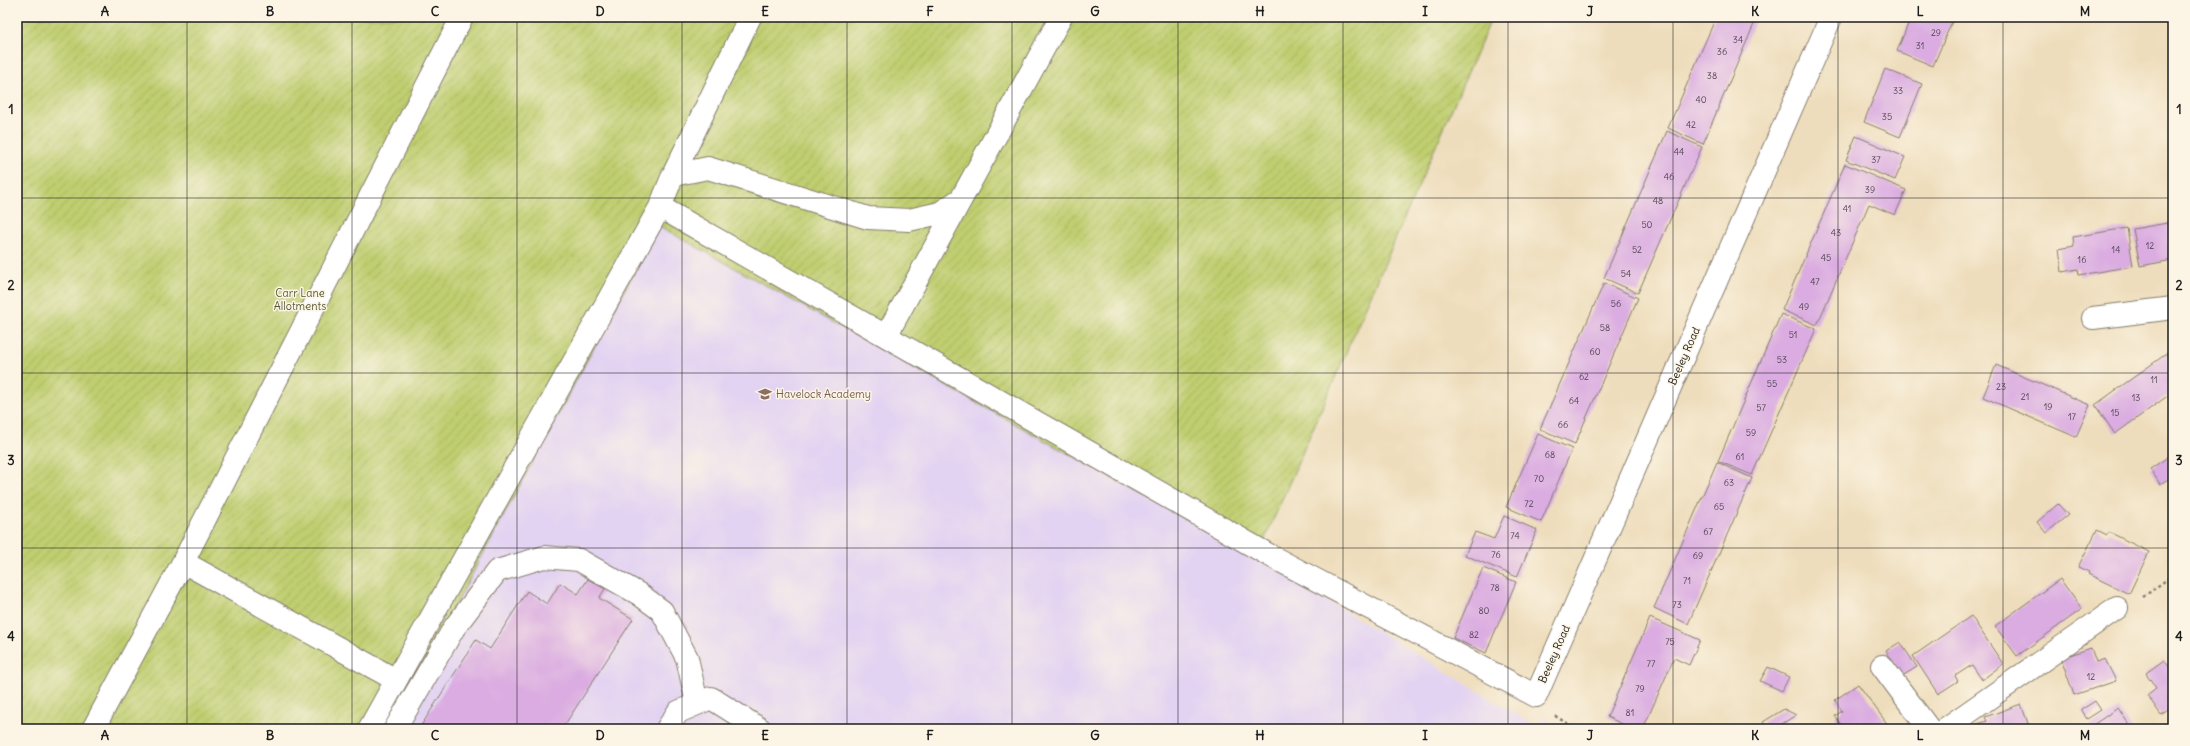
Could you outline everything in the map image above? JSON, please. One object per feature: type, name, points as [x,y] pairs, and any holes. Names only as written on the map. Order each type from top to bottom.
[{"type":"street","points":[[93,729],[183,562],[462,17]]},
{"type":"street","points":[[369,729],[660,207],[750,17]]},
{"type":"street","points":[[660,207],[886,336],[1061,17]]},
{"type":"street","name":"Beeley Road","points":[[886,336],[1269,555],[1536,696],[1831,17]]},
{"type":"street","points":[[674,175],[708,168],[868,218],[908,220],[940,213],[961,199]]},
{"type":"street","points":[[2093,318],[2173,308]]},
{"type":"street","points":[[395,729],[454,628],[497,571],[544,557],[579,560],[639,594],[662,611],[687,658],[697,703]]},
{"type":"street","points":[[183,562],[396,680]]},
{"type":"street","points":[[1945,729],[2117,608]]},
{"type":"street","points":[[1882,666],[1929,729]]},
{"type":"street","points":[[668,729],[678,712],[711,698],[760,729]]},
{"type":"path","points":[[2117,608],[2140,600],[2173,575]]},
{"type":"shaded area","name":"Havelock Academy","points":[[659,226],[1265,563],[1538,727],[1543,717],[1564,729],[389,729]]},
{"type":"green space","name":"Carr Lane Allotments","points":[[17,17],[1492,17],[1261,548],[1265,563],[659,226],[389,729],[17,729]]},
{"type":"building","points":[[1716,17],[1757,17],[1703,144],[1668,128]]},
{"type":"building","points":[[1911,17],[1954,17],[1933,66],[1897,51]]},
{"type":"building","points":[[1885,69],[1922,84],[1900,137],[1864,122]]},
{"type":"building","points":[[1667,131],[1702,147],[1638,293],[1604,278]]},
{"type":"building","points":[[1856,136],[1905,157],[1895,180],[1846,160]]},
{"type":"building","points":[[1845,164],[1906,190],[1895,215],[1869,204],[1817,325],[1782,310]]},
{"type":"building","points":[[2173,222],[2173,260],[2140,266],[2133,229]]},
{"type":"building","points":[[2127,228],[2133,266],[2079,275],[2078,269],[2062,272],[2059,249],[2074,246],[2073,237]]},
{"type":"building","points":[[1604,283],[1638,298],[1575,444],[1540,429]]},
{"type":"building","points":[[1781,314],[1816,329],[1752,475],[1718,461]]},
{"type":"building","points":[[2173,349],[2173,392],[2115,434],[2095,405]]},
{"type":"building","points":[[1996,365],[2090,405],[2076,437],[1983,397]]},
{"type":"building","points":[[1538,434],[1572,449],[1541,522],[1506,507]]},
{"type":"building","points":[[2171,455],[2173,476],[2160,484],[2150,469]]},
{"type":"building","points":[[1717,462],[1752,478],[1688,624],[1654,608]]},
{"type":"building","points":[[2058,504],[2068,515],[2046,533],[2037,522]]},
{"type":"building","points":[[1504,516],[1537,530],[1517,577],[1465,555],[1475,532],[1494,539]]},
{"type":"building","points":[[2097,530],[2107,535],[2109,532],[2149,552],[2129,594],[2088,574],[2089,572],[2078,567]]},
{"type":"building","points":[[1483,568],[1516,582],[1486,653],[1453,638]]},
{"type":"building","points":[[588,579],[605,589],[599,598],[633,619],[562,729],[419,729],[476,640],[490,649],[527,591],[547,604],[560,583],[578,594]]},
{"type":"building","points":[[2060,579],[2082,609],[2017,656],[1995,626]]},
{"type":"building","points":[[1971,616],[2003,664],[1982,680],[1972,665],[1955,676],[1958,681],[1938,694],[1913,656]]},
{"type":"building","points":[[1650,618],[1700,640],[1689,665],[1674,658],[1643,729],[1633,729],[1607,717]]},
{"type":"building","points":[[1900,642],[1917,667],[1902,676],[1886,651]]},
{"type":"building","points":[[2091,648],[2096,662],[2105,659],[2116,681],[2074,695],[2061,658]]},
{"type":"building","points":[[2164,660],[2173,672],[2173,703],[2169,706],[2171,708],[2161,715],[2147,695],[2156,688],[2146,673]]},
{"type":"building","points":[[1768,667],[1789,677],[1782,691],[1760,681]]},
{"type":"building","points":[[1858,684],[1891,729],[1844,729],[1835,716],[1842,711],[1835,700]]},
{"type":"building","points":[[2095,701],[2101,710],[2087,719],[2081,710]]},
{"type":"building","points":[[2021,704],[2030,729],[1975,729],[1974,725],[1987,721],[1985,717]]},
{"type":"building","points":[[2118,708],[2132,729],[2087,729]]},
{"type":"building","points":[[1784,709],[1796,715],[1774,729],[1767,729],[1763,722]]},
{"type":"place","name":"Havelock Academy","points":[[765,394]]}]
